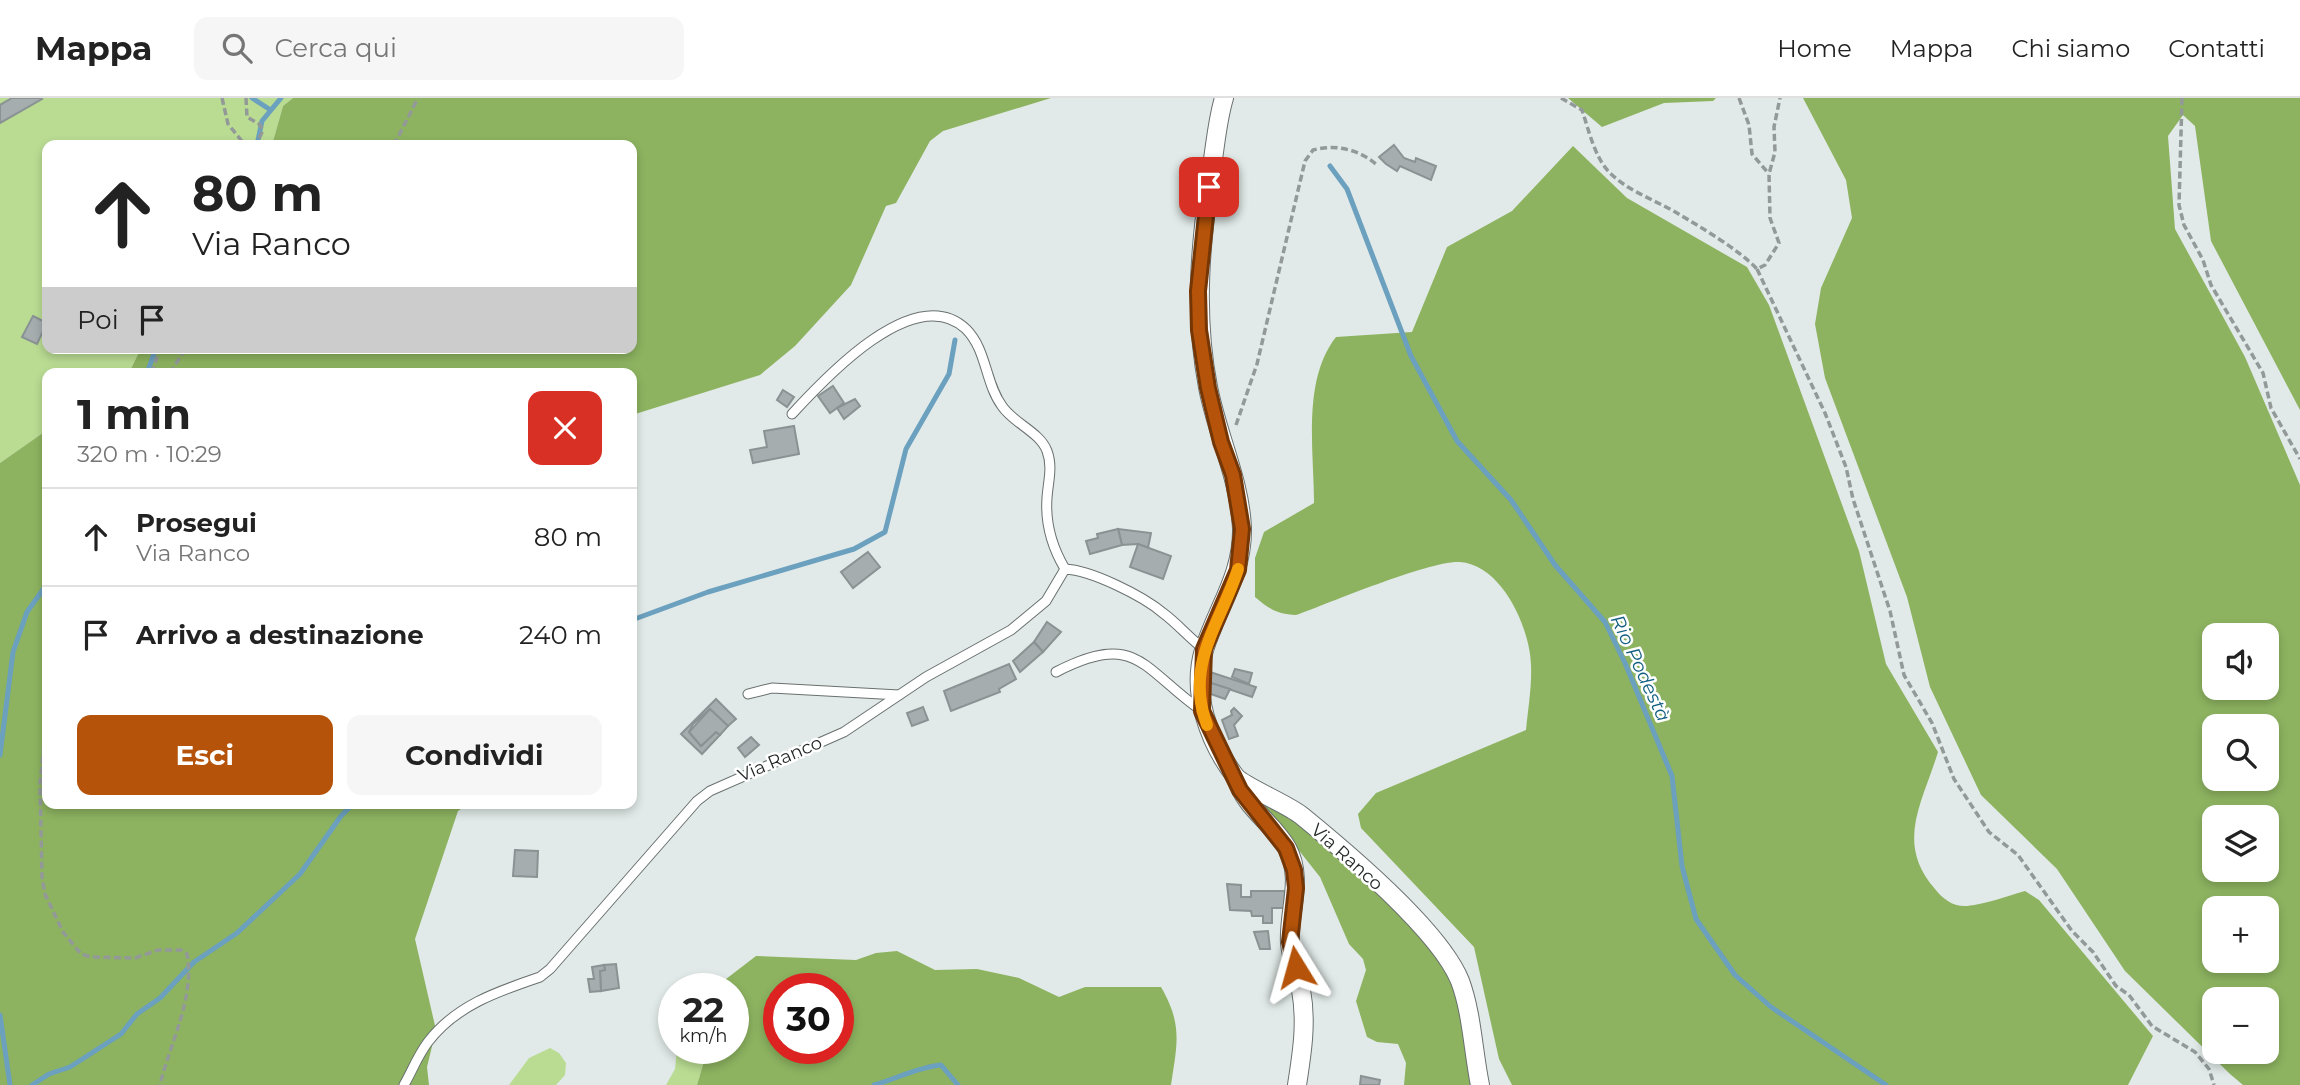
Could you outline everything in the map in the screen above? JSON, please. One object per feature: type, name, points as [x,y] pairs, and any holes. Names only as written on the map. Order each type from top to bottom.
[{"type":"street","points":[[1224,98],[1209,187],[1198,291],[1199,330],[1221,442],[1233,475],[1242,529],[1238,570],[1204,649],[1202,711],[1250,805],[1286,848],[1294,870],[1296,888],[1290,942],[1301,991],[1305,1027],[1297,1085]]},
{"type":"street","name":"Via Ranco","points":[[1237,779],[1298,813],[1346,852],[1449,959],[1460,982],[1480,1085]]},
{"type":"lane","points":[[792,414],[851,355],[883,334],[926,314],[947,316],[966,330],[977,343],[1002,406],[1046,449],[1050,465],[1047,498],[1050,538],[1065,569],[1086,572],[1143,600],[1163,612],[1204,649]]},
{"type":"lane","name":"Via Ranco","points":[[404,1085],[428,1042],[468,1005],[541,977],[550,969],[697,801],[710,790],[844,732],[899,695],[1012,630],[1046,601],[1065,569]]},
{"type":"lane","points":[[1056,672],[1094,654],[1139,658],[1202,711]]},
{"type":"lane","points":[[748,694],[772,688],[899,695]]},
{"type":"path","points":[[222,98],[228,124],[241,140]]},
{"type":"path","points":[[246,98],[247,117],[259,124],[263,130],[258,140]]},
{"type":"path","points":[[397,140],[418,98]]},
{"type":"path","points":[[1561,98],[1582,110],[1593,144],[1610,173],[1637,193],[1677,213],[1732,251],[1744,255],[1757,269],[1829,424],[1890,611],[1904,676],[1932,723],[1954,779],[1989,832],[2018,856],[2033,874],[2054,907],[2116,986],[2129,995],[2152,1026],[2195,1052],[2208,1069],[2214,1085]]},
{"type":"path","points":[[1739,98],[1749,125],[1752,154],[1769,174]]},
{"type":"path","points":[[1757,269],[1765,265],[1779,243],[1770,218],[1769,174],[1780,98]]},
{"type":"path","points":[[2182,98],[2179,205],[2184,225],[2203,260],[2211,285],[2263,373],[2271,408],[2300,459]]},
{"type":"path","points":[[1221,442],[1233,431],[1243,412],[1305,161],[1313,150],[1330,145],[1364,153],[1377,165]]},
{"type":"path","points":[[42,764],[41,877],[45,894],[63,932],[81,954],[91,957],[112,960],[135,958],[158,950],[181,950],[187,954],[189,966],[183,1009],[160,1085]]},
{"type":"green space","points":[[0,98],[293,98],[283,106],[273,140],[42,140],[42,354],[138,354],[131,368],[42,368],[42,434],[0,463]]},
{"type":"green space","points":[[293,98],[1051,98],[943,131],[930,141],[896,203],[886,206],[851,285],[795,346],[760,375],[637,413],[637,368],[131,368],[138,354],[637,354],[637,140],[273,140],[283,106]]},
{"type":"green space","points":[[1568,98],[1716,98],[1713,101],[1664,103],[1602,127]]},
{"type":"green space","points":[[1803,98],[2300,98],[2300,410],[2211,241],[2195,126],[2183,115],[2168,136],[2175,229],[2245,357],[2300,485],[2300,1085],[2243,1085],[2220,1064],[2279,1064],[2279,987],[2202,987],[2202,1047],[2125,971],[2057,869],[1981,795],[1930,687],[1907,597],[1825,378],[1815,324],[1821,288],[1852,218],[1846,180]]},
{"type":"green space","points":[[1573,146],[1627,198],[1747,267],[1769,305],[1859,551],[1886,664],[1938,752],[1915,823],[1916,856],[1923,872],[1941,896],[1957,905],[1982,904],[2025,891],[2039,900],[2153,1036],[2128,1085],[1512,1085],[1499,1059],[1474,947],[1361,828],[1358,814],[1376,793],[1526,730],[1531,665],[1519,617],[1501,586],[1489,574],[1460,562],[1446,563],[1404,575],[1296,615],[1278,612],[1255,597],[1255,558],[1264,532],[1314,503],[1314,395],[1325,354],[1336,337],[1412,332],[1447,247],[1512,211]]},
{"type":"green space","points":[[42,434],[42,809],[461,809],[458,811],[415,939],[436,1030],[427,1067],[429,1085],[0,1085],[0,463]]},
{"type":"green space","points":[[1260,796],[1356,868],[1430,947],[1452,979],[1464,1024],[1475,1085],[1404,1085],[1406,1063],[1398,1044],[1377,1042],[1367,1037],[1356,1001],[1366,970],[1363,959],[1349,944],[1320,877],[1258,799]]},
{"type":"green space","points":[[897,951],[935,970],[977,969],[1019,978],[1059,997],[1085,987],[1161,987],[1175,1024],[1176,1046],[1171,1085],[697,1085],[703,1064],[749,1064],[749,973],[734,973],[756,956],[856,960],[876,953]]},
{"type":"green space","points":[[550,1048],[559,1053],[566,1063],[565,1075],[556,1085],[509,1085],[529,1058]]},
{"type":"green space","points":[[675,1064],[703,1064],[697,1085],[666,1085]]},
{"type":"building","points":[[12,98],[42,99],[0,123],[0,105]]},
{"type":"building","points":[[1394,145],[1404,158],[1415,162],[1416,158],[1436,166],[1431,180],[1400,166],[1397,171],[1386,164],[1379,157]]},
{"type":"building","points":[[33,316],[42,320],[42,334],[37,344],[22,337]]},
{"type":"building","points":[[833,386],[844,403],[830,413],[818,396]]},
{"type":"building","points":[[783,390],[794,397],[787,407],[777,400]]},
{"type":"building","points":[[855,399],[860,406],[844,419],[837,408]]},
{"type":"building","points":[[794,426],[799,454],[753,463],[750,450],[767,447],[764,431]]},
{"type":"building","points":[[1118,529],[1151,533],[1148,548],[1138,544],[1122,545]]},
{"type":"building","points":[[1118,529],[1122,545],[1090,554],[1086,541],[1098,538],[1097,534]]},
{"type":"building","points":[[1138,544],[1171,556],[1163,579],[1130,567]]},
{"type":"building","points":[[868,552],[880,567],[853,588],[841,572]]},
{"type":"building","points":[[1047,622],[1061,632],[1043,652],[1034,642]]},
{"type":"building","points":[[1034,642],[1043,652],[1020,672],[1013,661]]},
{"type":"building","points":[[1009,664],[1016,679],[999,689],[1000,692],[951,711],[944,691]]},
{"type":"building","points":[[1235,669],[1252,673],[1249,684],[1232,677]]},
{"type":"building","points":[[1207,671],[1256,687],[1252,697],[1208,682]]},
{"type":"building","points":[[1208,682],[1230,689],[1225,699],[1208,693]]},
{"type":"building","points":[[716,699],[736,719],[728,726],[710,709],[693,724],[689,732],[701,746],[716,732],[720,735],[702,754],[681,734]]},
{"type":"building","points":[[923,707],[928,720],[912,726],[907,713]]},
{"type":"building","points":[[1234,708],[1242,716],[1234,725],[1238,736],[1229,739],[1222,720],[1232,715]]},
{"type":"building","points":[[710,709],[728,726],[720,735],[716,732],[701,746],[689,732]]},
{"type":"building","points":[[751,737],[759,745],[745,757],[738,748]]},
{"type":"building","points":[[515,850],[538,851],[537,877],[513,876]]},
{"type":"building","points":[[1227,884],[1241,885],[1241,897],[1251,897],[1251,891],[1285,891],[1284,908],[1272,908],[1272,923],[1263,923],[1263,916],[1252,916],[1251,911],[1230,910]]},
{"type":"building","points":[[1268,931],[1270,949],[1260,949],[1254,932]]},
{"type":"building","points":[[616,964],[619,988],[601,991],[600,971],[605,970],[604,965]]},
{"type":"building","points":[[604,965],[605,970],[600,971],[601,991],[590,992],[588,979],[594,979],[592,967]]},
{"type":"building","points":[[1361,1076],[1380,1080],[1379,1085],[1360,1085]]},
{"type":"waterway","points":[[252,98],[269,109]]},
{"type":"waterway","points":[[258,140],[262,121],[281,98]]},
{"type":"waterway","name":"Rio Podestà","points":[[1330,166],[1347,189],[1411,356],[1457,441],[1511,500],[1555,565],[1605,622],[1625,663],[1672,776],[1682,866],[1696,919],[1735,975],[1771,1007],[1886,1085]]},
{"type":"waterway","points":[[637,618],[708,592],[854,549],[885,532],[906,449],[949,374],[955,340]]},
{"type":"waterway","points":[[149,368],[154,354]]},
{"type":"waterway","points":[[0,755],[13,652],[27,612],[42,591]]},
{"type":"waterway","points":[[32,1085],[49,1074],[70,1067],[121,1034],[137,1014],[160,998],[194,962],[237,933],[300,874],[348,809]]},
{"type":"waterway","points":[[0,1015],[10,1085]]},
{"type":"waterway","points":[[874,1085],[941,1065],[958,1085]]},
{"type":"slow traffic","points":[[1207,725],[1202,711],[1204,649],[1238,569]]},
{"type":"route","points":[[1209,187],[1198,291],[1199,330],[1208,388],[1221,442],[1233,475],[1242,529],[1238,570],[1204,649],[1202,711],[1240,790],[1286,848],[1294,870],[1296,888],[1290,942],[1296,967]]}]
